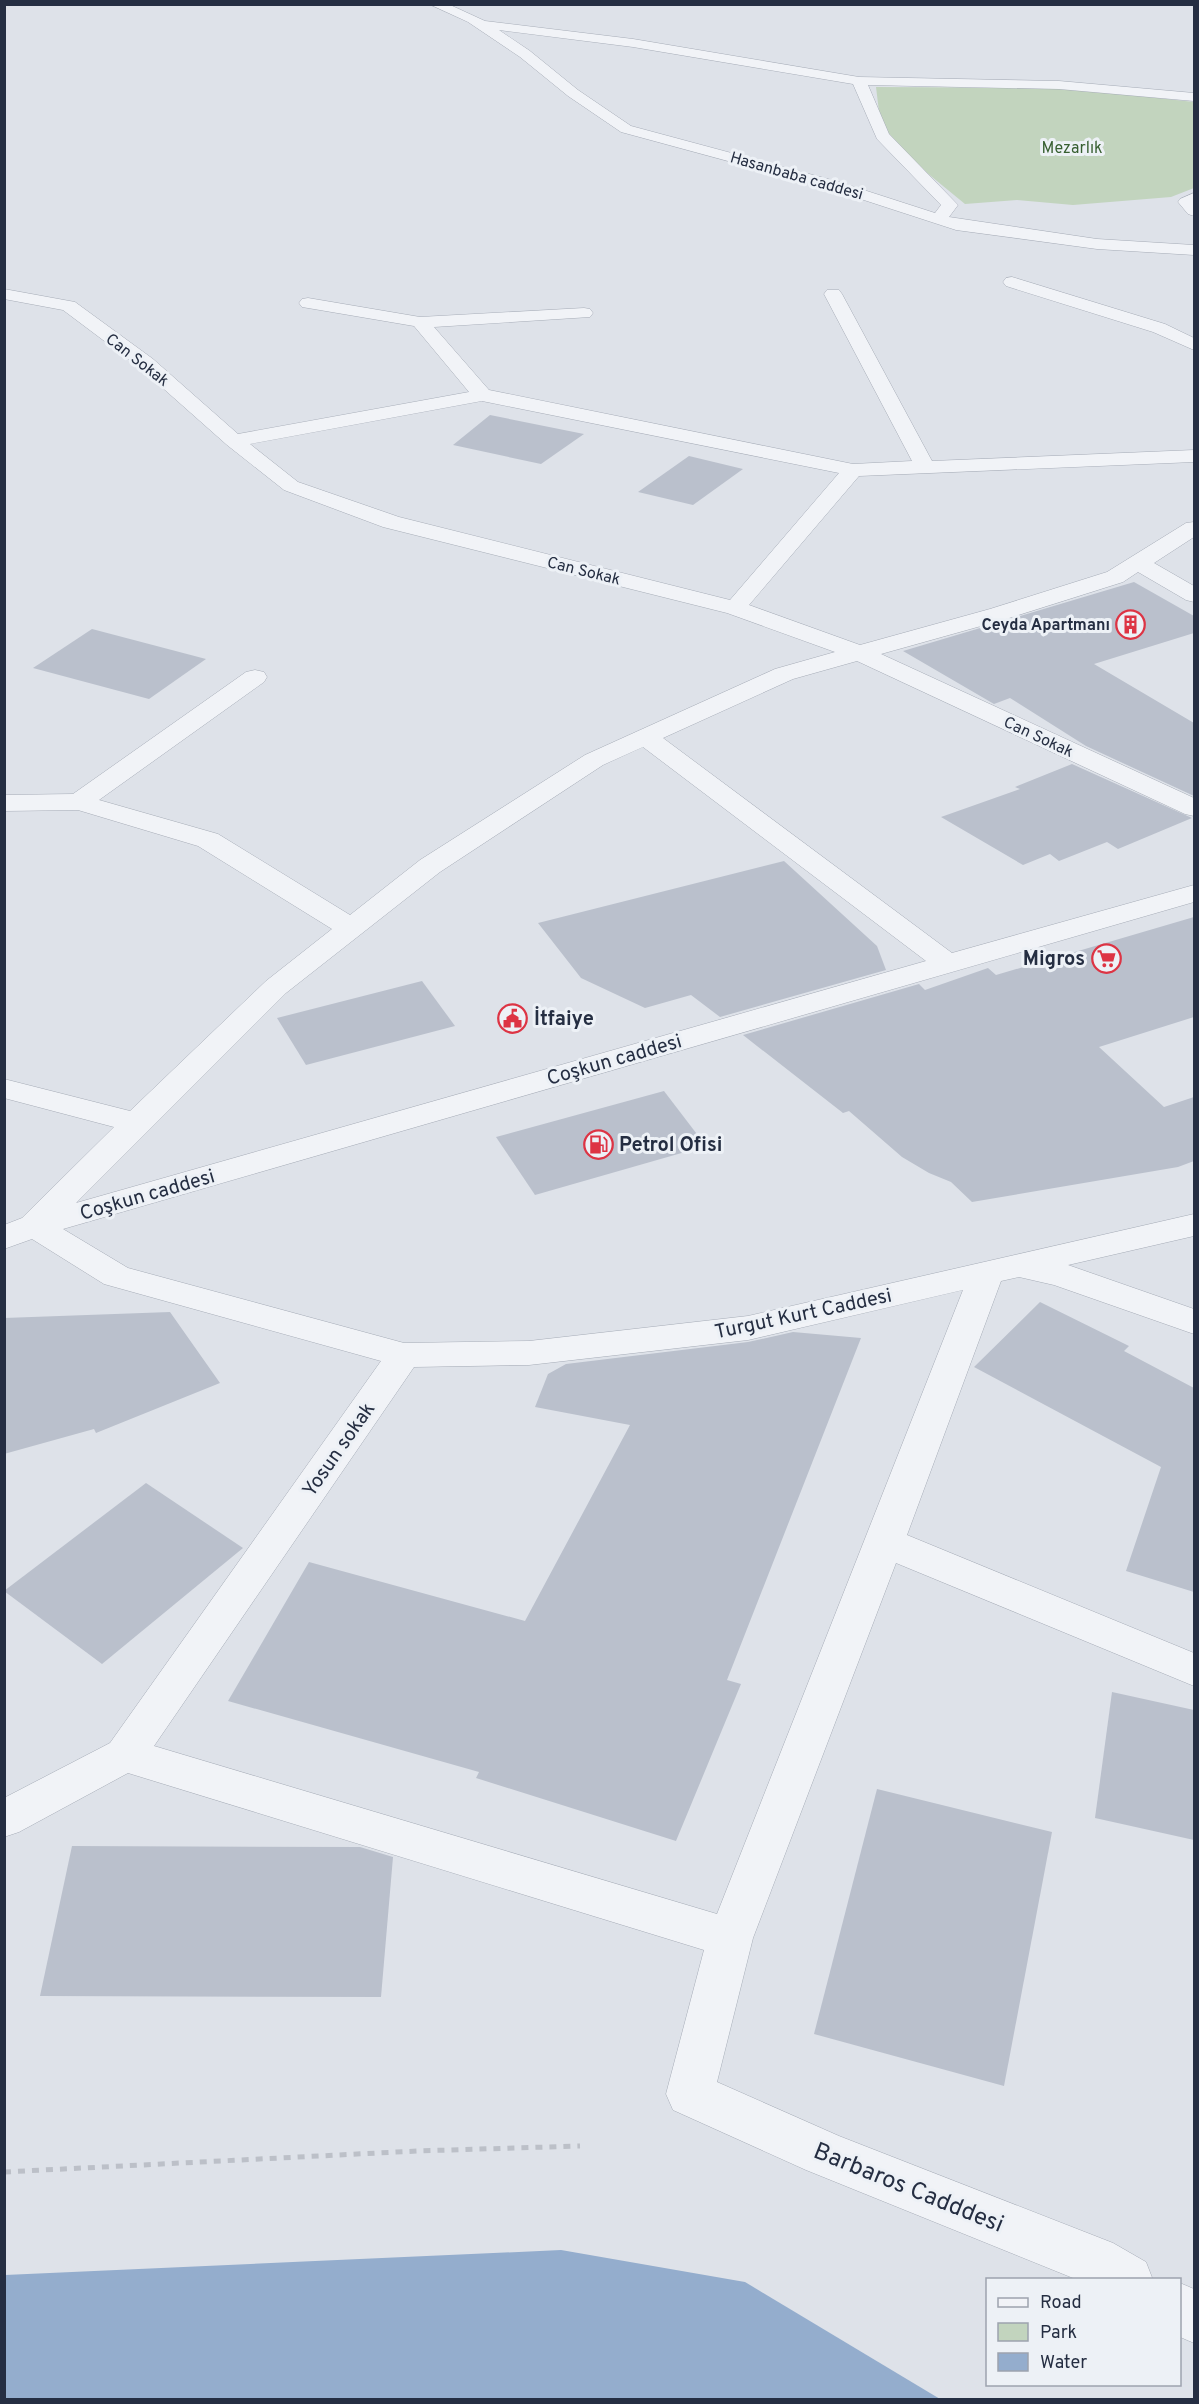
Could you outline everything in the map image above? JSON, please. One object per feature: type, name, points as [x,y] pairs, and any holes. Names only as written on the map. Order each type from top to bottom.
[{"type":"street","name":"Hasanbaba caddesi","points":[[435,4],[480,24],[626,129],[833,184],[956,225],[1097,244],[1194,250]]},
{"type":"street","points":[[480,24],[633,43],[859,81],[1059,85],[1194,97]]},
{"type":"street","points":[[859,81],[882,136],[950,206],[939,219]]},
{"type":"street","points":[[1194,198],[1186,202],[1194,211]]},
{"type":"street","points":[[1012,282],[1158,328],[1194,345]]},
{"type":"street","name":"Can Sokak","points":[[4,294],[69,306],[146,363],[234,441],[291,486],[391,522],[735,608],[859,653],[1194,808]]},
{"type":"street","points":[[832,294],[925,467]]},
{"type":"street","points":[[309,303],[420,322],[584,313]]},
{"type":"street","points":[[420,322],[482,395]]},
{"type":"street","points":[[234,441],[482,395],[853,470],[1194,456]]},
{"type":"street","points":[[735,608],[853,470]]},
{"type":"street","points":[[404,1355],[116,1276],[19,1232],[136,1123],[276,987],[430,866],[594,760],[784,674],[998,614],[1115,577],[1194,528]]},
{"type":"street","points":[[1138,563],[1194,595]]},
{"type":"street","points":[[79,802],[255,677]]},
{"type":"street","points":[[645,737],[947,963]]},
{"type":"street","points":[[4,803],[79,802],[208,840],[351,928]]},
{"type":"street","name":"Coşkun caddesi","points":[[19,1232],[1194,893]]},
{"type":"street","points":[[4,1088],[136,1123]]},
{"type":"street","name":"Turgut Kurt Caddesi","points":[[404,1355],[529,1353],[748,1328],[1194,1225]]},
{"type":"street","points":[[125,1755],[730,1938],[885,1542],[1003,1269],[1061,1275],[1194,1322]]},
{"type":"street","name":"Yosun sokak","points":[[4,1819],[125,1755],[404,1355]]},
{"type":"street","points":[[885,1542],[1194,1670]]},
{"type":"street","name":"Barbaros Cadddesi","points":[[730,1938],[690,2094],[823,2153],[1095,2261],[1125,2278]]},
{"type":"path","points":[[4,2172],[580,2145]]},
{"type":"green space","name":"Mezarlık","points":[[876,87],[1067,88],[1194,102],[1194,188],[1171,197],[1073,205],[1017,200],[965,204],[882,136]]},
{"type":"water","points":[[561,2250],[745,2282],[940,2399],[5,2399],[5,2275]]},
{"type":"building","points":[[490,415],[584,434],[541,464],[453,445]]},
{"type":"building","points":[[689,456],[743,469],[693,505],[638,492]]},
{"type":"building","points":[[1134,582],[1194,616],[1194,633],[1094,664],[1194,723],[1194,796],[1086,746],[1010,698],[994,704],[903,651]]},
{"type":"building","points":[[92,629],[206,659],[149,699],[33,668]]},
{"type":"building","points":[[1072,764],[1192,818],[1118,849],[1107,842],[1059,861],[1050,854],[1023,865],[941,817],[1020,789],[1015,787]]},
{"type":"building","points":[[784,861],[877,946],[886,970],[720,1017],[691,995],[645,1008],[581,978],[538,923]]},
{"type":"building","points":[[1194,917],[1194,1017],[1099,1047],[1164,1107],[1194,1097],[1194,1161],[1178,1167],[972,1202],[951,1182],[929,1173],[902,1157],[849,1111],[843,1113],[743,1035],[919,984],[925,990],[988,968],[996,975]]},
{"type":"building","points":[[422,981],[455,1026],[306,1065],[277,1018]]},
{"type":"building","points":[[664,1091],[706,1146],[535,1195],[496,1137]]},
{"type":"building","points":[[1040,1302],[1129,1346],[1124,1351],[1194,1388],[1194,1592],[1126,1571],[1161,1467],[974,1367]]},
{"type":"building","points":[[170,1312],[220,1383],[96,1433],[94,1429],[4,1454],[4,1318]]},
{"type":"building","points":[[793,1332],[861,1338],[727,1680],[741,1684],[676,1841],[476,1778],[479,1772],[228,1701],[309,1562],[525,1621],[630,1425],[535,1407],[548,1374],[566,1364],[748,1342]]},
{"type":"building","points":[[146,1483],[243,1548],[102,1664],[4,1591]]},
{"type":"building","points":[[1112,1692],[1194,1710],[1194,1840],[1095,1818]]},
{"type":"building","points":[[877,1789],[1052,1832],[1004,2086],[814,2034]]},
{"type":"building","points":[[72,1846],[360,1847],[393,1857],[381,1997],[40,1996]]},
{"type":"place","name":"Ceyda Apartmanı","points":[[1131,624]]},
{"type":"place","name":"Migros","points":[[1106,958]]},
{"type":"place","name":"İtfaiye","points":[[513,1018]]},
{"type":"place","name":"Petrol Ofisi","points":[[598,1144]]}]
